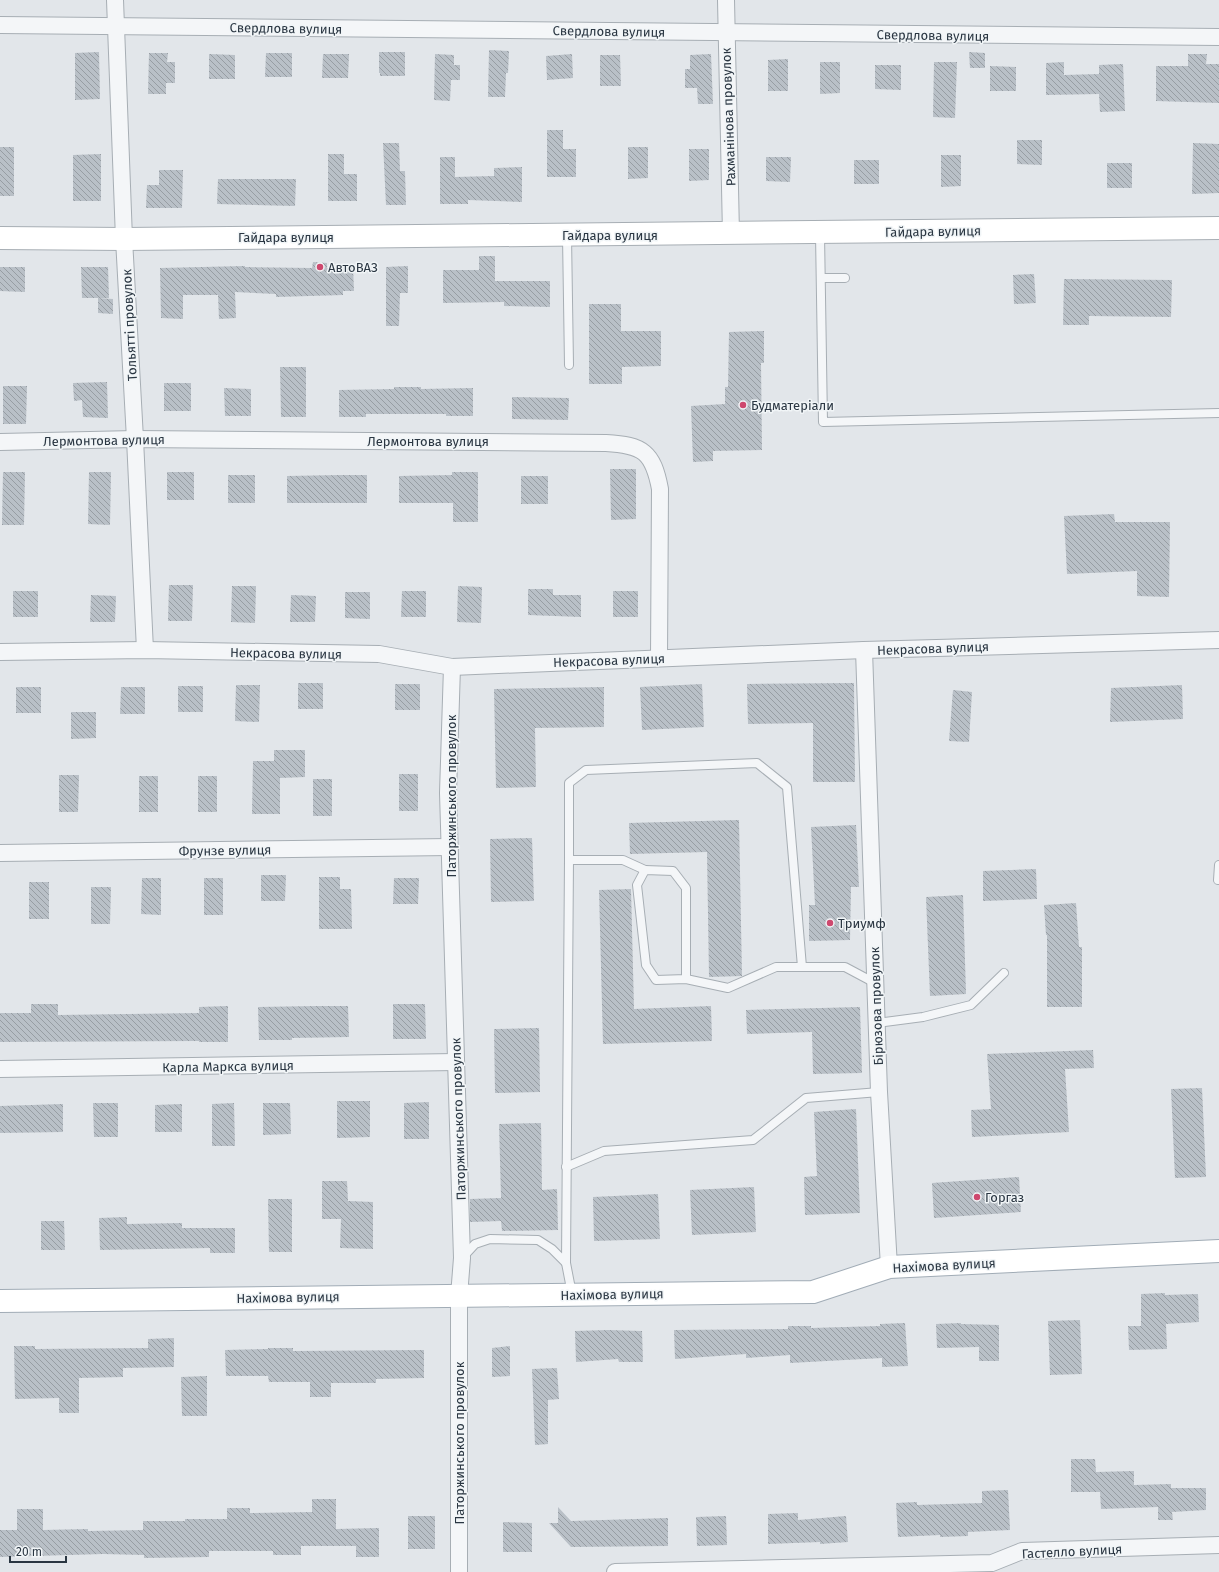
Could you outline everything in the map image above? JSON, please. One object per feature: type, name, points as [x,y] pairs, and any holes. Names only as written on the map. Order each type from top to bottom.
[{"type":"street","name":"Тольятті провулок","points":[[115,0],[124,239],[145,650]]},
{"type":"street","name":"Рахманінова провулок","points":[[726,0],[732,234]]},
{"type":"street","name":"Свердлова вулиця","points":[[0,25],[1219,38]]},
{"type":"street","name":"Гайдара вулиця","points":[[0,238],[124,239],[1219,228]]},
{"type":"street","name":"Лермонтова вулиця","points":[[0,442],[135,439],[606,442],[630,445],[646,453],[656,470],[660,489],[659,658]]},
{"type":"street","name":"Некрасова вулиця","points":[[0,652],[145,650],[379,654],[452,667],[864,650],[1219,640]]},
{"type":"street","name":"Бірюзова провулок","points":[[864,650],[879,1092],[889,1267]]},
{"type":"street","name":"Паторжинського провулок","points":[[452,667],[448,793],[462,1258],[459,1296],[460,1572]]},
{"type":"street","name":"Фрунзе вулиця","points":[[0,853],[450,847]]},
{"type":"street","name":"Карла Маркса вулиця","points":[[0,1069],[456,1062]]},
{"type":"street","name":"Нахімова вулиця","points":[[0,1301],[813,1292],[889,1267],[1219,1251]]},
{"type":"street","name":"Гастелло вулиця","points":[[615,1572],[992,1564],[1022,1551],[1219,1545]]},
{"type":"lane","points":[[820,233],[823,422],[1219,413]]},
{"type":"lane","points":[[567,235],[569,365]]},
{"type":"lane","points":[[821,278],[845,278]]},
{"type":"lane","points":[[572,1294],[566,1263],[569,783],[586,770],[757,763],[787,787],[802,967]]},
{"type":"lane","points":[[569,860],[622,860],[645,870],[673,871],[686,888],[686,979]]},
{"type":"lane","points":[[1218,880],[1219,865]]},
{"type":"lane","points":[[645,870],[637,885],[646,966],[656,980],[686,979],[728,988],[776,967],[845,967],[876,983]]},
{"type":"lane","points":[[877,1023],[923,1017],[971,1005],[1004,973]]},
{"type":"lane","points":[[566,1167],[604,1151],[753,1140],[806,1098],[879,1092]]},
{"type":"lane","points":[[462,1258],[475,1244],[490,1239],[538,1240],[552,1249],[566,1263]]},
{"type":"building","points":[[489,50],[509,51],[505,97],[488,97]]},
{"type":"building","points":[[99,52],[100,99],[75,100],[75,53]]},
{"type":"building","points":[[379,52],[405,52],[405,76],[380,76]]},
{"type":"building","points":[[969,52],[985,53],[985,68],[970,68]]},
{"type":"building","points":[[149,53],[168,53],[167,62],[175,62],[175,83],[166,83],[166,94],[148,94]]},
{"type":"building","points":[[266,53],[292,53],[292,77],[265,77]]},
{"type":"building","points":[[209,54],[235,55],[235,79],[209,79]]},
{"type":"building","points":[[323,54],[349,54],[348,78],[322,78]]},
{"type":"building","points":[[435,54],[454,55],[454,65],[460,65],[460,80],[451,80],[450,101],[434,100]]},
{"type":"building","points":[[572,54],[573,78],[547,80],[546,56]]},
{"type":"building","points":[[711,54],[713,104],[698,104],[697,88],[685,88],[685,69],[690,69],[690,55]]},
{"type":"building","points":[[1188,54],[1207,54],[1206,64],[1219,64],[1219,103],[1156,101],[1156,66],[1188,66]]},
{"type":"building","points":[[600,55],[620,55],[621,86],[600,86]]},
{"type":"building","points":[[788,59],[788,91],[768,91],[768,60]]},
{"type":"building","points":[[820,62],[840,62],[840,93],[820,94]]},
{"type":"building","points":[[934,62],[957,62],[955,118],[933,117]]},
{"type":"building","points":[[1064,62],[1064,75],[1099,74],[1099,65],[1123,64],[1125,111],[1100,112],[1099,94],[1046,95],[1046,63]]},
{"type":"building","points":[[875,65],[901,65],[901,90],[875,89]]},
{"type":"building","points":[[990,66],[1016,67],[1016,91],[990,91]]},
{"type":"building","points":[[547,130],[563,130],[563,149],[576,149],[576,177],[547,177]]},
{"type":"building","points":[[1017,140],[1042,140],[1042,165],[1017,164]]},
{"type":"building","points":[[383,143],[399,143],[400,171],[405,171],[406,205],[386,205]]},
{"type":"building","points":[[1193,143],[1219,144],[1219,193],[1192,194]]},
{"type":"building","points":[[0,147],[14,147],[14,196],[0,196]]},
{"type":"building","points":[[628,147],[648,147],[648,178],[628,179]]},
{"type":"building","points":[[689,149],[709,149],[709,180],[689,181]]},
{"type":"building","points":[[101,154],[101,201],[73,201],[73,155]]},
{"type":"building","points":[[328,154],[344,154],[344,174],[357,174],[357,201],[328,201]]},
{"type":"building","points":[[941,155],[961,155],[961,186],[941,187]]},
{"type":"building","points":[[440,157],[455,157],[455,177],[494,176],[494,168],[522,167],[522,202],[468,200],[468,204],[440,204]]},
{"type":"building","points":[[766,157],[791,157],[790,182],[766,181]]},
{"type":"building","points":[[854,160],[879,160],[879,184],[854,184]]},
{"type":"building","points":[[1107,163],[1132,163],[1132,188],[1107,188]]},
{"type":"building","points":[[159,170],[183,170],[182,208],[146,208],[147,185],[159,185]]},
{"type":"building","points":[[218,179],[296,179],[295,206],[217,204]]},
{"type":"building","points":[[479,256],[495,256],[495,281],[550,281],[550,307],[504,306],[504,302],[443,303],[443,270],[479,270]]},
{"type":"building","points":[[313,262],[327,263],[327,268],[353,267],[354,291],[343,291],[343,295],[276,297],[276,294],[235,292],[236,318],[219,319],[218,295],[183,295],[183,319],[161,318],[160,268],[245,266],[312,268]]},
{"type":"building","points":[[408,266],[408,293],[400,293],[399,326],[386,326],[386,267]]},
{"type":"building","points":[[0,267],[25,267],[25,292],[0,291]]},
{"type":"building","points":[[81,267],[108,267],[109,298],[82,298]]},
{"type":"building","points":[[1034,274],[1036,303],[1014,304],[1013,275]]},
{"type":"building","points":[[1064,279],[1172,280],[1171,317],[1089,316],[1089,325],[1063,325]]},
{"type":"building","points":[[98,298],[113,299],[113,314],[98,313]]},
{"type":"building","points":[[589,304],[621,304],[621,331],[661,331],[661,366],[622,367],[622,384],[589,384]]},
{"type":"building","points":[[764,331],[764,363],[761,363],[762,450],[713,451],[713,461],[693,462],[691,406],[725,404],[725,387],[728,387],[729,332]]},
{"type":"building","points":[[280,367],[306,367],[306,417],[281,417]]},
{"type":"building","points":[[107,382],[108,418],[83,417],[82,400],[74,401],[73,383]]},
{"type":"building","points":[[164,383],[191,383],[191,411],[164,411]]},
{"type":"building","points":[[3,386],[27,386],[26,424],[3,424]]},
{"type":"building","points":[[394,387],[421,387],[421,389],[473,388],[473,416],[446,416],[446,414],[366,414],[366,417],[339,417],[339,390],[394,389]]},
{"type":"building","points":[[224,388],[251,389],[251,416],[225,416]]},
{"type":"building","points":[[512,397],[569,398],[568,420],[512,419]]},
{"type":"building","points":[[610,469],[636,469],[636,519],[611,520]]},
{"type":"building","points":[[3,472],[25,472],[24,525],[2,525]]},
{"type":"building","points":[[89,472],[111,472],[110,525],[88,524]]},
{"type":"building","points":[[167,472],[194,472],[194,500],[167,500]]},
{"type":"building","points":[[452,472],[478,472],[478,522],[453,522],[453,503],[399,503],[399,476],[452,475]]},
{"type":"building","points":[[228,475],[255,475],[255,503],[228,503]]},
{"type":"building","points":[[367,475],[367,503],[287,503],[287,476]]},
{"type":"building","points":[[521,476],[548,476],[548,504],[521,504]]},
{"type":"building","points":[[1114,514],[1115,522],[1170,522],[1169,597],[1137,596],[1137,571],[1067,574],[1064,516]]},
{"type":"building","points":[[169,585],[193,585],[192,621],[168,621]]},
{"type":"building","points":[[232,586],[256,586],[255,623],[231,622]]},
{"type":"building","points":[[458,586],[482,587],[481,623],[457,622]]},
{"type":"building","points":[[528,589],[553,589],[553,595],[581,595],[581,617],[528,615]]},
{"type":"building","points":[[13,591],[38,591],[38,617],[13,617]]},
{"type":"building","points":[[402,591],[426,591],[426,617],[401,617]]},
{"type":"building","points":[[613,591],[638,591],[638,617],[613,617]]},
{"type":"building","points":[[345,592],[370,592],[370,619],[345,618]]},
{"type":"building","points":[[91,595],[116,596],[115,622],[90,622]]},
{"type":"building","points":[[291,595],[316,596],[315,622],[290,622]]},
{"type":"building","points":[[298,683],[323,683],[323,709],[298,709]]},
{"type":"building","points":[[854,683],[855,782],[813,782],[813,723],[748,724],[747,684]]},
{"type":"building","points":[[395,684],[420,684],[420,710],[395,710]]},
{"type":"building","points":[[702,684],[704,727],[642,730],[640,687]]},
{"type":"building","points":[[236,685],[260,685],[259,722],[235,721]]},
{"type":"building","points":[[1182,685],[1183,719],[1110,722],[1111,688]]},
{"type":"building","points":[[178,686],[203,686],[203,712],[178,712]]},
{"type":"building","points":[[16,687],[41,687],[41,713],[16,713]]},
{"type":"building","points":[[121,687],[145,687],[145,714],[120,714]]},
{"type":"building","points":[[604,687],[604,727],[535,728],[536,787],[496,788],[494,689]]},
{"type":"building","points":[[953,690],[972,692],[969,742],[949,741]]},
{"type":"building","points":[[71,712],[96,712],[96,738],[71,739]]},
{"type":"building","points":[[274,750],[305,750],[305,777],[280,778],[280,814],[252,814],[253,761],[274,761]]},
{"type":"building","points":[[399,774],[418,774],[418,811],[399,811]]},
{"type":"building","points":[[59,775],[79,775],[78,812],[59,812]]},
{"type":"building","points":[[139,776],[158,776],[158,812],[139,812]]},
{"type":"building","points":[[198,776],[217,776],[217,812],[198,812]]},
{"type":"building","points":[[313,779],[332,779],[332,816],[313,816]]},
{"type":"building","points":[[739,820],[742,976],[709,977],[707,852],[630,854],[629,823]]},
{"type":"building","points":[[856,825],[859,887],[851,887],[850,940],[809,941],[809,905],[815,905],[811,827]]},
{"type":"building","points":[[532,838],[534,901],[491,902],[490,839]]},
{"type":"building","points":[[1036,869],[1037,899],[983,901],[983,871]]},
{"type":"building","points":[[261,875],[286,875],[285,901],[261,901]]},
{"type":"building","points":[[319,877],[340,877],[340,889],[351,889],[352,929],[319,929]]},
{"type":"building","points":[[142,878],[161,878],[161,915],[141,914]]},
{"type":"building","points":[[204,878],[223,878],[223,915],[204,915]]},
{"type":"building","points":[[394,878],[419,878],[418,904],[393,904]]},
{"type":"building","points":[[29,882],[49,882],[49,919],[29,919]]},
{"type":"building","points":[[91,887],[111,887],[110,924],[91,924]]},
{"type":"building","points":[[631,889],[634,1009],[711,1006],[712,1041],[603,1044],[599,890]]},
{"type":"building","points":[[963,895],[966,994],[930,996],[926,897]]},
{"type":"building","points":[[1076,903],[1079,947],[1082,947],[1082,1007],[1047,1007],[1047,935],[1044,905]]},
{"type":"building","points":[[31,1004],[58,1004],[58,1015],[199,1013],[199,1007],[228,1006],[228,1042],[0,1042],[0,1013],[31,1013]]},
{"type":"building","points":[[393,1004],[425,1004],[426,1039],[393,1039]]},
{"type":"building","points":[[348,1006],[349,1037],[259,1040],[258,1007]]},
{"type":"building","points":[[860,1007],[862,1073],[813,1074],[812,1032],[747,1034],[746,1010]]},
{"type":"building","points":[[539,1028],[540,1092],[495,1093],[494,1029]]},
{"type":"building","points":[[1093,1050],[1094,1068],[1065,1069],[1069,1132],[972,1137],[971,1110],[991,1109],[987,1054]]},
{"type":"building","points":[[1202,1088],[1206,1177],[1175,1178],[1171,1089]]},
{"type":"building","points":[[337,1101],[370,1101],[370,1137],[337,1138]]},
{"type":"building","points":[[429,1102],[429,1139],[404,1139],[404,1103]]},
{"type":"building","points":[[93,1103],[118,1103],[118,1137],[94,1137]]},
{"type":"building","points":[[234,1103],[235,1146],[212,1146],[212,1104]]},
{"type":"building","points":[[263,1103],[290,1103],[291,1134],[263,1135]]},
{"type":"building","points":[[63,1104],[63,1132],[0,1133],[0,1106]]},
{"type":"building","points":[[182,1104],[182,1132],[155,1132],[155,1105]]},
{"type":"building","points":[[856,1109],[860,1213],[805,1215],[804,1177],[817,1176],[814,1112]]},
{"type":"building","points":[[541,1123],[542,1190],[557,1189],[558,1230],[502,1231],[501,1221],[470,1222],[470,1199],[501,1198],[499,1124]]},
{"type":"building","name":"Горгаз","points":[[1019,1177],[1021,1212],[934,1218],[932,1183]]},
{"type":"building","points":[[322,1181],[347,1181],[348,1201],[373,1202],[373,1249],[340,1248],[341,1219],[322,1219]]},
{"type":"building","points":[[754,1187],[756,1232],[692,1235],[690,1190]]},
{"type":"building","points":[[658,1194],[660,1239],[594,1241],[593,1197]]},
{"type":"building","points":[[268,1199],[292,1199],[292,1252],[269,1252]]},
{"type":"building","points":[[127,1217],[127,1224],[182,1223],[182,1228],[235,1228],[235,1253],[210,1253],[210,1248],[100,1250],[99,1218]]},
{"type":"building","points":[[41,1221],[64,1221],[65,1250],[41,1250]]},
{"type":"building","points":[[1165,1293],[1165,1295],[1198,1294],[1199,1322],[1166,1324],[1167,1349],[1129,1350],[1128,1326],[1141,1326],[1141,1294]]},
{"type":"building","points":[[1080,1320],[1082,1374],[1050,1375],[1048,1321]]},
{"type":"building","points":[[905,1323],[908,1366],[882,1367],[882,1358],[790,1363],[790,1355],[746,1358],[746,1354],[675,1359],[674,1330],[788,1329],[788,1326],[811,1326],[811,1328],[880,1326],[880,1324]]},
{"type":"building","points":[[961,1323],[999,1325],[999,1361],[979,1361],[979,1347],[937,1348],[936,1324]]},
{"type":"building","points":[[575,1331],[642,1331],[643,1362],[619,1362],[618,1359],[576,1362]]},
{"type":"building","points":[[174,1338],[174,1367],[123,1368],[123,1377],[79,1378],[79,1413],[59,1413],[59,1398],[15,1399],[14,1346],[35,1346],[35,1349],[148,1348],[148,1339]]},
{"type":"building","points":[[510,1346],[510,1376],[492,1377],[492,1348]]},
{"type":"building","points":[[293,1348],[293,1351],[424,1350],[424,1378],[376,1379],[376,1383],[331,1383],[331,1397],[310,1397],[310,1382],[269,1382],[268,1376],[226,1376],[225,1350]]},
{"type":"building","points":[[557,1368],[559,1399],[548,1400],[548,1444],[535,1445],[532,1369]]},
{"type":"building","points":[[207,1376],[207,1416],[182,1416],[181,1377]]},
{"type":"building","points":[[1071,1459],[1095,1459],[1096,1472],[1134,1471],[1134,1485],[1171,1484],[1171,1488],[1206,1488],[1206,1510],[1172,1512],[1173,1520],[1158,1520],[1158,1507],[1101,1509],[1100,1492],[1071,1492]]},
{"type":"building","points":[[1008,1490],[1010,1530],[968,1532],[968,1536],[940,1537],[940,1535],[898,1537],[896,1503],[917,1502],[917,1505],[982,1503],[982,1491]]},
{"type":"building","points":[[312,1499],[336,1499],[336,1529],[379,1528],[379,1557],[356,1557],[356,1546],[301,1546],[301,1555],[273,1555],[273,1551],[209,1551],[209,1557],[144,1558],[144,1555],[103,1554],[0,1557],[0,1530],[17,1530],[17,1509],[43,1509],[43,1530],[143,1530],[143,1521],[227,1519],[227,1508],[250,1508],[250,1513],[312,1512]]},
{"type":"building","points":[[558,1507],[571,1521],[668,1518],[668,1546],[571,1547],[549,1523],[558,1523]]},
{"type":"building","points":[[798,1513],[798,1520],[846,1516],[848,1542],[820,1544],[820,1542],[768,1544],[768,1514]]},
{"type":"building","points":[[408,1516],[435,1516],[435,1549],[408,1549]]},
{"type":"building","points":[[726,1516],[727,1545],[697,1546],[696,1517]]},
{"type":"building","points":[[503,1522],[532,1523],[532,1552],[503,1552]]},
{"type":"place","name":"АвтоВАЗ","points":[[320,267]]},
{"type":"place","name":"Будматеріали","points":[[743,405]]},
{"type":"place","name":"Триумф","points":[[830,923]]},
{"type":"place","name":"Горгаз","points":[[977,1197]]}]
